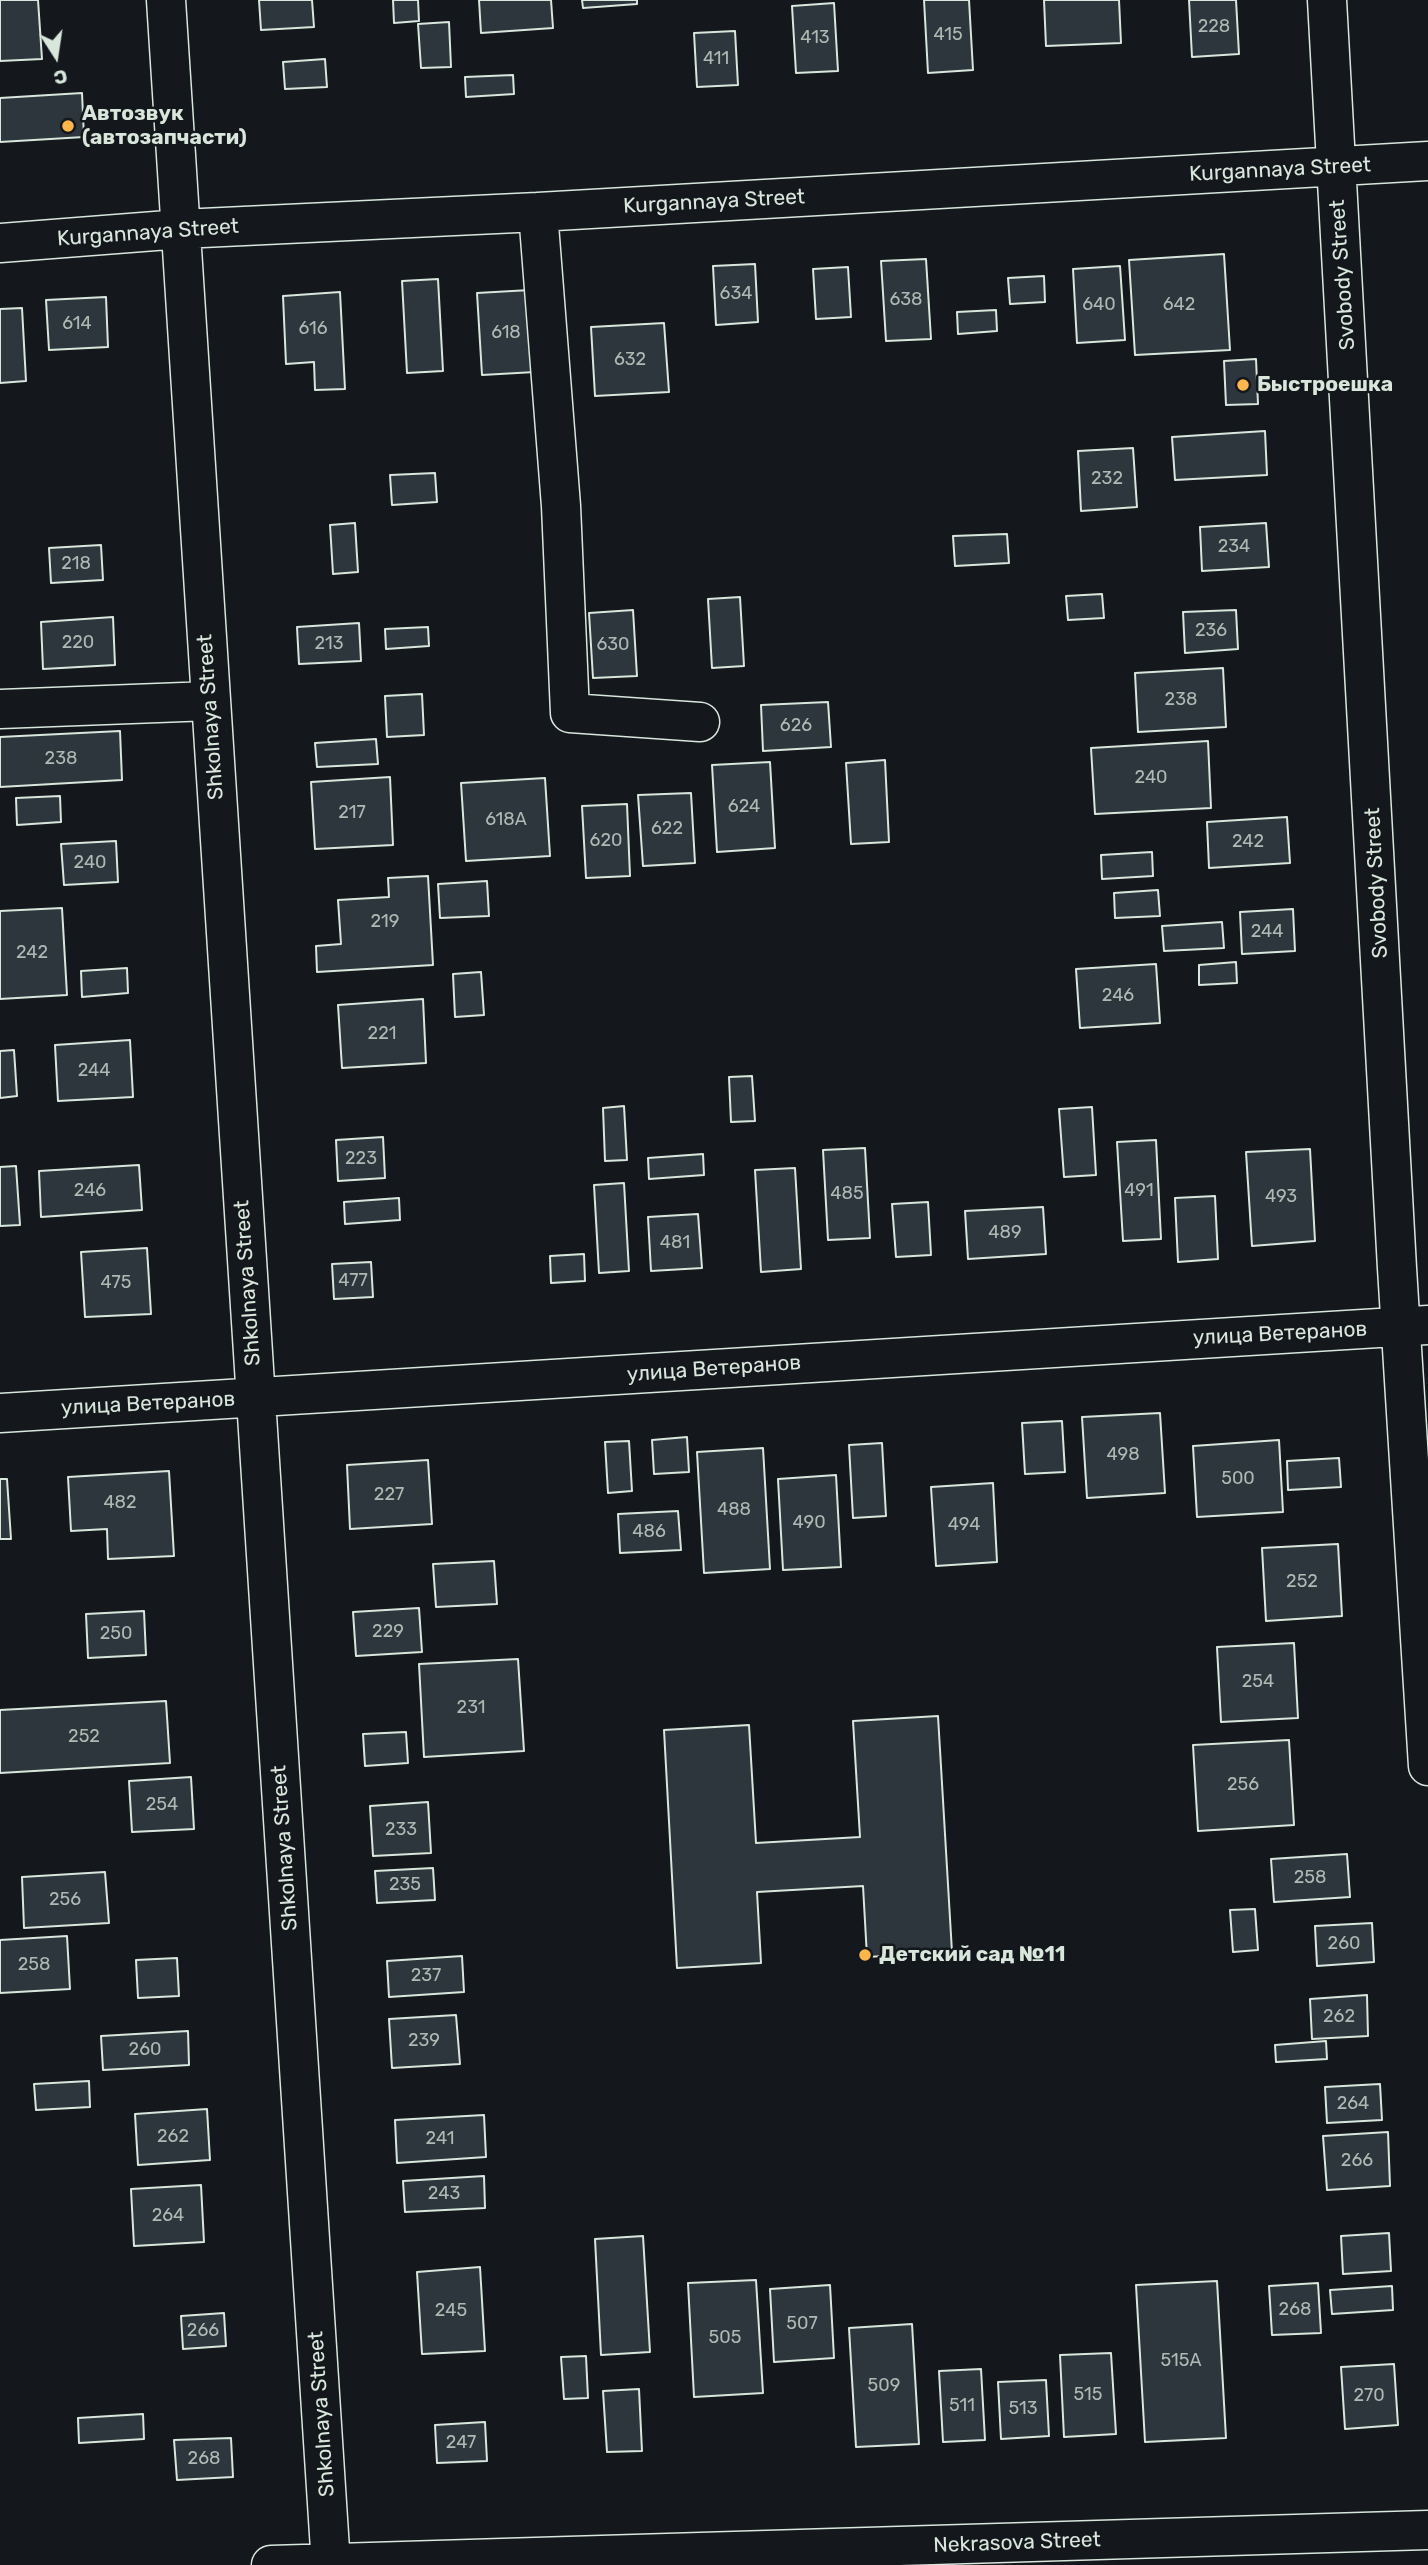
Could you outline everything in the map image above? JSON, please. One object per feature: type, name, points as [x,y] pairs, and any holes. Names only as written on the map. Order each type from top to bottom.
[{"type":"street","name":"Shkolnaya Street","points":[[166,0],[331,2563]]},
{"type":"street","name":"Svobody Street","points":[[1327,0],[1414,1326],[1428,1766]]},
{"type":"street","name":"Kurgannaya Street","points":[[0,243],[181,229],[538,212],[1428,161]]},
{"type":"street","points":[[538,212],[561,506],[570,713],[700,722]]},
{"type":"street","points":[[0,709],[210,701]]},
{"type":"street","name":"улица Ветеранов","points":[[0,1413],[1414,1326]]},
{"type":"street","name":"Nekrasova Street","points":[[271,2565],[653,2560],[1428,2530]]},
{"type":"building","points":[[0,0],[38,0],[42,59],[0,61]]},
{"type":"building","points":[[259,0],[312,0],[314,27],[261,30]]},
{"type":"building","points":[[393,0],[418,0],[419,21],[394,23]]},
{"type":"building","points":[[479,0],[551,0],[553,28],[481,33]]},
{"type":"building","points":[[582,0],[637,0],[637,4],[583,8]]},
{"type":"building","points":[[924,0],[969,0],[973,70],[928,73]]},
{"type":"building","points":[[1044,0],[1119,0],[1121,43],[1046,46]]},
{"type":"building","points":[[1189,0],[1236,0],[1239,54],[1192,57]]},
{"type":"building","points":[[834,3],[838,71],[796,73],[792,6]]},
{"type":"building","points":[[449,22],[451,67],[421,68],[418,24]]},
{"type":"building","points":[[735,31],[738,85],[697,87],[694,33]]},
{"type":"building","points":[[325,59],[327,87],[285,89],[283,62]]},
{"type":"building","points":[[513,75],[514,94],[466,97],[465,77]]},
{"type":"building","points":[[82,93],[84,137],[0,142],[0,98]]},
{"type":"building","points":[[1224,254],[1230,350],[1135,355],[1129,260]]},
{"type":"building","points":[[926,259],[931,339],[886,341],[881,261]]},
{"type":"building","points":[[755,264],[758,322],[716,325],[713,266]]},
{"type":"building","points":[[1120,266],[1125,340],[1077,343],[1073,269]]},
{"type":"building","points":[[848,267],[851,317],[816,319],[813,269]]},
{"type":"building","points":[[1044,276],[1045,302],[1010,304],[1008,278]]},
{"type":"building","points":[[438,279],[443,371],[407,373],[402,281]]},
{"type":"building","points":[[530,290],[535,372],[482,375],[477,293]]},
{"type":"building","points":[[340,292],[345,389],[315,390],[314,362],[286,364],[283,296]]},
{"type":"building","points":[[106,297],[108,347],[49,350],[46,300]]},
{"type":"building","points":[[22,308],[26,381],[0,383],[0,309]]},
{"type":"building","points":[[996,310],[997,331],[958,334],[957,312]]},
{"type":"building","points":[[664,323],[669,392],[595,396],[591,327]]},
{"type":"building","points":[[1256,359],[1258,404],[1226,405],[1224,361]]},
{"type":"building","points":[[1265,431],[1267,475],[1175,480],[1172,437]]},
{"type":"building","points":[[1133,448],[1137,507],[1081,511],[1078,451]]},
{"type":"building","points":[[435,473],[437,502],[392,505],[390,475]]},
{"type":"building","points":[[355,523],[358,572],[333,574],[330,525]]},
{"type":"building","points":[[1266,523],[1269,567],[1202,571],[1200,527]]},
{"type":"building","points":[[1007,534],[1009,563],[955,566],[953,536]]},
{"type":"building","points":[[101,545],[103,580],[51,583],[49,548]]},
{"type":"building","points":[[1102,594],[1104,618],[1068,620],[1066,596]]},
{"type":"building","points":[[740,597],[744,666],[712,668],[708,599]]},
{"type":"building","points":[[633,610],[637,676],[593,678],[589,613]]},
{"type":"building","points":[[1236,610],[1238,649],[1185,653],[1183,612]]},
{"type":"building","points":[[113,617],[115,665],[43,669],[41,622]]},
{"type":"building","points":[[359,623],[361,661],[299,664],[297,627]]},
{"type":"building","points":[[428,627],[429,646],[386,649],[385,629]]},
{"type":"building","points":[[1223,668],[1226,727],[1138,732],[1135,673]]},
{"type":"building","points":[[422,694],[424,735],[387,737],[385,696]]},
{"type":"building","points":[[828,702],[831,747],[763,751],[761,705]]},
{"type":"building","points":[[120,731],[122,780],[0,787],[0,737]]},
{"type":"building","points":[[376,739],[378,764],[317,767],[315,743]]},
{"type":"building","points":[[1208,741],[1211,808],[1095,814],[1091,748]]},
{"type":"building","points":[[885,760],[889,842],[851,844],[846,763]]},
{"type":"building","points":[[770,762],[775,848],[717,852],[712,765]]},
{"type":"building","points":[[390,777],[393,845],[315,849],[311,782]]},
{"type":"building","points":[[545,778],[550,856],[466,861],[461,783]]},
{"type":"building","points":[[691,793],[695,863],[643,866],[638,795]]},
{"type":"building","points":[[60,796],[61,822],[17,825],[16,798]]},
{"type":"building","points":[[627,804],[630,876],[586,878],[582,806]]},
{"type":"building","points":[[1287,817],[1290,863],[1209,868],[1207,822]]},
{"type":"building","points":[[116,841],[118,882],[64,885],[61,844]]},
{"type":"building","points":[[1152,852],[1153,876],[1102,879],[1101,855]]},
{"type":"building","points":[[428,876],[433,965],[317,972],[316,946],[341,944],[338,900],[389,897],[388,878]]},
{"type":"building","points":[[487,881],[489,916],[440,918],[438,884]]},
{"type":"building","points":[[1158,890],[1160,916],[1115,918],[1114,893]]},
{"type":"building","points":[[62,908],[67,995],[0,999],[0,911]]},
{"type":"building","points":[[1293,909],[1295,951],[1242,954],[1240,912]]},
{"type":"building","points":[[1222,922],[1224,948],[1164,951],[1162,926]]},
{"type":"building","points":[[1236,962],[1237,983],[1199,985],[1199,965]]},
{"type":"building","points":[[1156,964],[1160,1023],[1080,1028],[1076,969]]},
{"type":"building","points":[[127,968],[128,993],[82,997],[81,971]]},
{"type":"building","points":[[481,972],[484,1015],[455,1017],[453,974]]},
{"type":"building","points":[[423,999],[426,1063],[342,1068],[338,1005]]},
{"type":"building","points":[[130,1040],[133,1097],[58,1101],[55,1045]]},
{"type":"building","points":[[14,1050],[17,1096],[0,1098],[0,1051]]},
{"type":"building","points":[[752,1076],[755,1121],[731,1122],[729,1077]]},
{"type":"building","points":[[624,1106],[627,1160],[605,1161],[603,1108]]},
{"type":"building","points":[[1092,1107],[1096,1175],[1064,1177],[1059,1109]]},
{"type":"building","points":[[383,1137],[385,1178],[338,1181],[336,1140]]},
{"type":"building","points":[[1156,1140],[1161,1239],[1123,1241],[1117,1142]]},
{"type":"building","points":[[865,1148],[870,1238],[828,1240],[823,1150]]},
{"type":"building","points":[[1310,1149],[1315,1241],[1252,1246],[1246,1152]]},
{"type":"building","points":[[703,1154],[704,1175],[649,1179],[648,1158]]},
{"type":"building","points":[[139,1165],[142,1210],[41,1217],[39,1171]]},
{"type":"building","points":[[16,1166],[20,1225],[0,1226],[0,1167]]},
{"type":"building","points":[[795,1168],[801,1269],[761,1272],[755,1170]]},
{"type":"building","points":[[624,1183],[629,1271],[599,1273],[594,1185]]},
{"type":"building","points":[[1215,1196],[1218,1259],[1178,1262],[1175,1198]]},
{"type":"building","points":[[399,1198],[400,1220],[345,1224],[344,1202]]},
{"type":"building","points":[[928,1202],[931,1255],[896,1257],[892,1204]]},
{"type":"building","points":[[1043,1207],[1046,1254],[968,1259],[965,1211]]},
{"type":"building","points":[[698,1214],[702,1268],[651,1271],[648,1217]]},
{"type":"building","points":[[147,1248],[151,1314],[85,1317],[81,1252]]},
{"type":"building","points":[[584,1254],[585,1281],[551,1283],[550,1256]]},
{"type":"building","points":[[371,1262],[373,1297],[334,1299],[332,1264]]},
{"type":"building","points":[[1160,1413],[1165,1493],[1087,1498],[1082,1417]]},
{"type":"building","points":[[1062,1421],[1065,1472],[1025,1474],[1022,1423]]},
{"type":"building","points":[[687,1437],[689,1472],[654,1474],[652,1440]]},
{"type":"building","points":[[1279,1440],[1283,1512],[1197,1517],[1193,1446]]},
{"type":"building","points":[[629,1441],[632,1491],[608,1493],[605,1442]]},
{"type":"building","points":[[882,1443],[886,1516],[853,1518],[849,1445]]},
{"type":"building","points":[[763,1448],[770,1569],[704,1573],[697,1452]]},
{"type":"building","points":[[1339,1458],[1341,1487],[1288,1490],[1287,1461]]},
{"type":"building","points":[[428,1460],[432,1524],[350,1529],[347,1465]]},
{"type":"building","points":[[169,1471],[174,1556],[108,1559],[107,1529],[71,1531],[68,1477]]},
{"type":"building","points":[[836,1475],[841,1567],[783,1570],[778,1479]]},
{"type":"building","points":[[0,1479],[7,1479],[11,1539],[0,1539]]},
{"type":"building","points":[[993,1483],[997,1562],[936,1566],[931,1487]]},
{"type":"building","points":[[678,1511],[681,1550],[620,1553],[618,1514]]},
{"type":"building","points":[[1338,1544],[1342,1616],[1266,1621],[1262,1548]]},
{"type":"building","points":[[494,1561],[497,1604],[436,1607],[433,1564]]},
{"type":"building","points":[[419,1608],[422,1652],[356,1656],[353,1612]]},
{"type":"building","points":[[144,1611],[146,1655],[88,1658],[86,1614]]},
{"type":"building","points":[[1294,1643],[1298,1718],[1221,1722],[1217,1647]]},
{"type":"building","points":[[518,1659],[524,1751],[424,1757],[419,1664]]},
{"type":"building","points":[[166,1701],[170,1763],[0,1773],[0,1710]]},
{"type":"building","points":[[938,1716],[952,1952],[867,1957],[863,1886],[757,1892],[761,1963],[677,1968],[664,1730],[749,1725],[756,1843],[860,1837],[853,1721]]},
{"type":"building","points":[[406,1732],[408,1763],[365,1766],[363,1734]]},
{"type":"building","points":[[1289,1740],[1294,1825],[1198,1831],[1193,1745]]},
{"type":"building","points":[[191,1777],[194,1829],[132,1832],[129,1781]]},
{"type":"building","points":[[428,1802],[431,1853],[373,1856],[370,1806]]},
{"type":"building","points":[[1347,1854],[1350,1897],[1274,1902],[1271,1859]]},
{"type":"building","points":[[433,1868],[435,1900],[377,1903],[375,1871]]},
{"type":"building","points":[[105,1872],[109,1923],[24,1928],[22,1877]]},
{"type":"building","points":[[1255,1909],[1258,1950],[1233,1952],[1230,1910]]},
{"type":"building","points":[[1372,1923],[1374,1962],[1317,1966],[1315,1926]]},
{"type":"building","points":[[67,1936],[70,1989],[0,1993],[0,1940]]},
{"type":"building","points":[[462,1956],[464,1992],[389,1997],[387,1961]]},
{"type":"building","points":[[177,1958],[179,1996],[138,1998],[136,1960]]},
{"type":"building","points":[[1367,1995],[1368,2036],[1312,2039],[1310,1999]]},
{"type":"building","points":[[456,2015],[460,2064],[392,2068],[389,2019]]},
{"type":"building","points":[[188,2031],[189,2065],[103,2070],[101,2036]]},
{"type":"building","points":[[1326,2041],[1327,2059],[1276,2062],[1275,2045]]},
{"type":"building","points":[[89,2081],[90,2107],[36,2110],[34,2084]]},
{"type":"building","points":[[1380,2084],[1382,2120],[1327,2123],[1325,2087]]},
{"type":"building","points":[[207,2109],[210,2160],[138,2165],[135,2114]]},
{"type":"building","points":[[484,2115],[486,2157],[397,2163],[395,2120]]},
{"type":"building","points":[[1388,2132],[1390,2186],[1327,2190],[1323,2136]]},
{"type":"building","points":[[484,2176],[485,2208],[405,2212],[403,2181]]},
{"type":"building","points":[[201,2185],[204,2242],[134,2246],[131,2189]]},
{"type":"building","points":[[1389,2233],[1391,2271],[1343,2274],[1341,2236]]},
{"type":"building","points":[[643,2236],[650,2352],[601,2355],[595,2239]]},
{"type":"building","points":[[480,2267],[485,2351],[422,2354],[417,2272]]},
{"type":"building","points":[[756,2280],[763,2393],[694,2397],[688,2283]]},
{"type":"building","points":[[1217,2281],[1226,2438],[1145,2442],[1136,2285]]},
{"type":"building","points":[[1318,2283],[1321,2333],[1272,2335],[1269,2286]]},
{"type":"building","points":[[830,2285],[834,2358],[774,2362],[770,2289]]},
{"type":"building","points":[[1392,2286],[1393,2310],[1332,2314],[1330,2290]]},
{"type":"building","points":[[224,2313],[226,2346],[183,2349],[181,2316]]},
{"type":"building","points":[[912,2324],[919,2444],[856,2447],[849,2328]]},
{"type":"building","points":[[1111,2353],[1116,2434],[1064,2437],[1060,2355]]},
{"type":"building","points":[[586,2356],[588,2398],[564,2399],[561,2357]]},
{"type":"building","points":[[1394,2364],[1398,2425],[1345,2429],[1341,2367]]},
{"type":"building","points":[[981,2369],[985,2440],[943,2442],[939,2371]]},
{"type":"building","points":[[1046,2380],[1049,2436],[1001,2439],[998,2382]]},
{"type":"building","points":[[639,2389],[642,2451],[607,2452],[603,2391]]},
{"type":"building","points":[[143,2414],[144,2439],[79,2443],[78,2418]]},
{"type":"building","points":[[485,2422],[487,2461],[437,2463],[435,2425]]},
{"type":"building","points":[[231,2438],[233,2477],[177,2480],[174,2440]]},
{"type":"place","name":"Автозвук (автозапчасти)","points":[[68,126]]},
{"type":"place","name":"Быстроешка","points":[[1243,385]]},
{"type":"place","name":"Детский сад №11","points":[[865,1955]]}]
